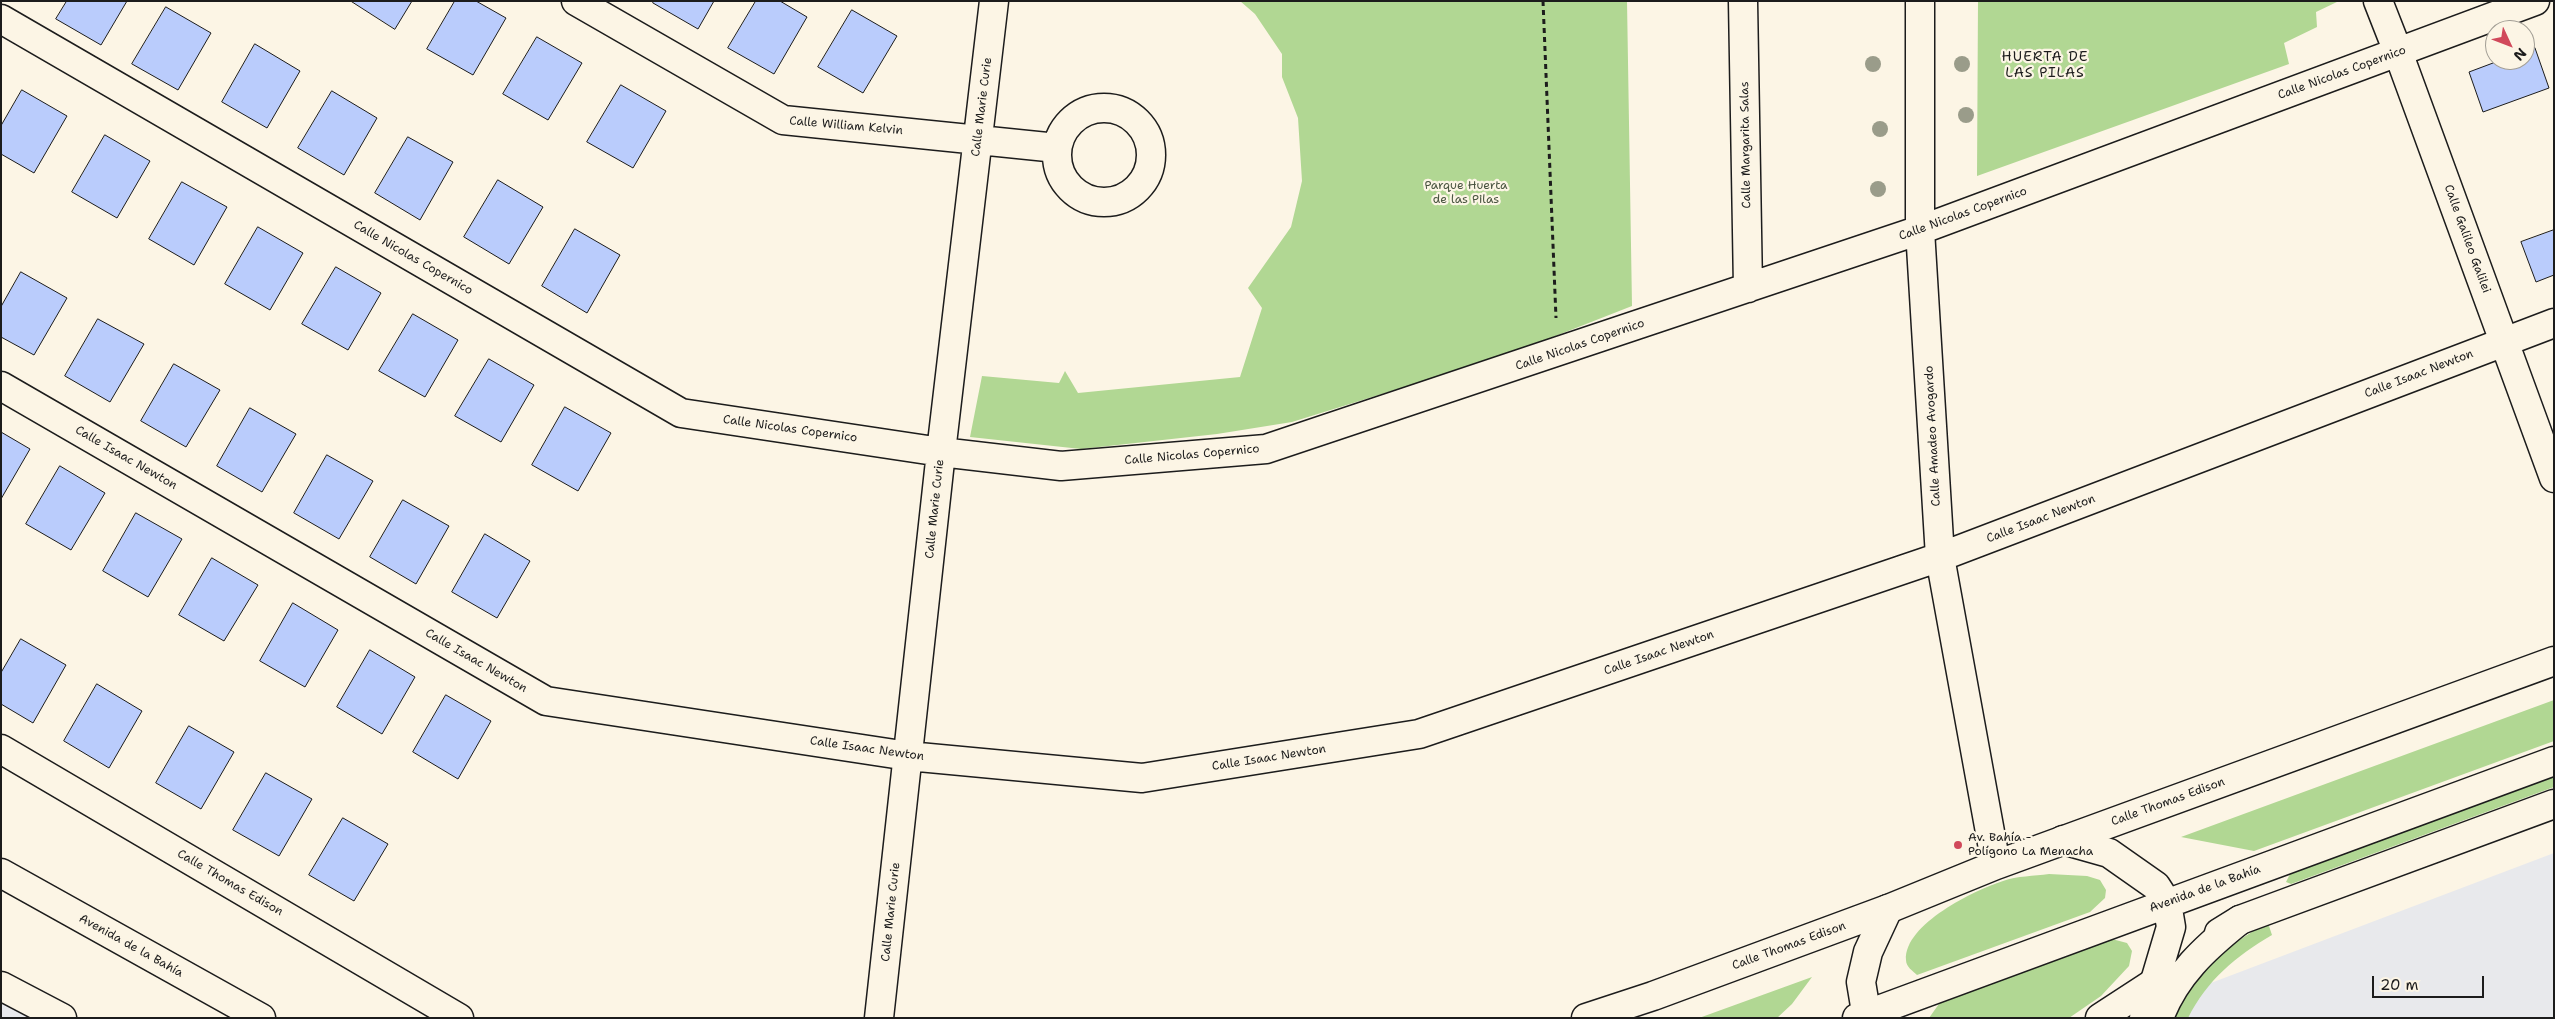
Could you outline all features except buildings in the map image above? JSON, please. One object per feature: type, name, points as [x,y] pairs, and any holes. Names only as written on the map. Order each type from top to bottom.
[{"type":"street","name":"Calle William Kelvin","points":[[576,1],[783,120],[1057,148]]},
{"type":"street","name":"Calle Marie Curie","points":[[879,1018],[941,452],[994,1]]},
{"type":"street","name":"Calle Margarita Salas","points":[[1743,1],[1748,288]]},
{"type":"street","name":"Calle Amadeo Avogardo","points":[[1920,1],[1920,230],[1940,557],[1996,865]]},
{"type":"street","name":"Calle Galileo Galilei","points":[[2378,1],[2554,478]]},
{"type":"street","name":"Calle Nicolas Copernico","points":[[1,19],[681,413],[941,452],[1062,466],[1266,449],[1920,230],[2535,1]]},
{"type":"street","name":"Calle Isaac Newton","points":[[1,386],[546,702],[908,756],[1142,778],[1420,734],[1940,557],[2554,323]]},
{"type":"street","name":"Calle Thomas Edison","points":[[1586,1018],[1653,996],[1888,909],[2063,840],[2554,661]]},
{"type":"street","name":"Calle Thomas Edison","points":[[1,749],[459,1018]]},
{"type":"street","name":"Avenida de la Bahía","points":[[1863,1017],[2167,903],[2554,762]]},
{"type":"street","points":[[2100,1018],[2153,985],[2206,942],[2240,920],[2554,804]]},
{"type":"street","points":[[2063,840],[2109,852],[2156,886],[2167,903],[2171,927],[2144,1018]]},
{"type":"street","name":"Avenida de la Bahía","points":[[1,873],[261,1018]]},
{"type":"street","points":[[1863,1017],[1861,982],[1868,952],[1888,909]]},
{"type":"street","points":[[2159,1018],[2166,1000],[2190,964],[2204,949],[2240,920]]},
{"type":"street","points":[[1,986],[62,1018]]},
{"type":"path","points":[[1543,1],[1557,352]]},
{"type":"shaded area","points":[[2554,853],[2554,1018],[2119,1018],[2166,1000]]},
{"type":"shaded area","points":[[1,991],[52,1018],[1,1018]]},
{"type":"green space","name":"Parque Huerta de las Pilas","points":[[1240,1],[1627,1],[1632,306],[1507,355],[1292,422],[1217,434],[1081,449],[970,437],[982,376],[1059,383],[1065,371],[1078,393],[1240,377],[1262,308],[1248,288],[1291,227],[1302,181],[1298,118],[1282,77],[1282,54],[1255,14]]},
{"type":"green space","points":[[1978,1],[2339,1],[2316,12],[2317,27],[2284,43],[2289,64],[1977,176]]},
{"type":"green space","points":[[2554,700],[2554,741],[2254,851],[2181,837]]},
{"type":"green space","points":[[2554,777],[2554,787],[2291,884],[2286,882],[2290,874]]},
{"type":"green space","points":[[2049,874],[2087,876],[2100,880],[2106,890],[2105,898],[2090,912],[1917,975],[1908,967],[1906,960],[1908,947],[1916,934],[1943,910],[1959,900],[2008,879]]},
{"type":"green space","points":[[2268,923],[2272,935],[2246,951],[2224,970],[2204,992],[2188,1018],[2173,1018],[2191,987],[2212,962],[2238,941]]},
{"type":"green space","points":[[2108,938],[2127,943],[2132,951],[2129,966],[2101,996],[2069,1018],[1929,1018],[1941,1001]]},
{"type":"green space","points":[[1812,977],[1792,1004],[1777,1018],[1699,1018]]},
{"type":"place","name":"Av. Bahía - Polígono La Menacha","points":[[1958,845]]},
{"type":"district","name":"HUERTA DE LAS PILAS","points":[[2045,66]]}]
